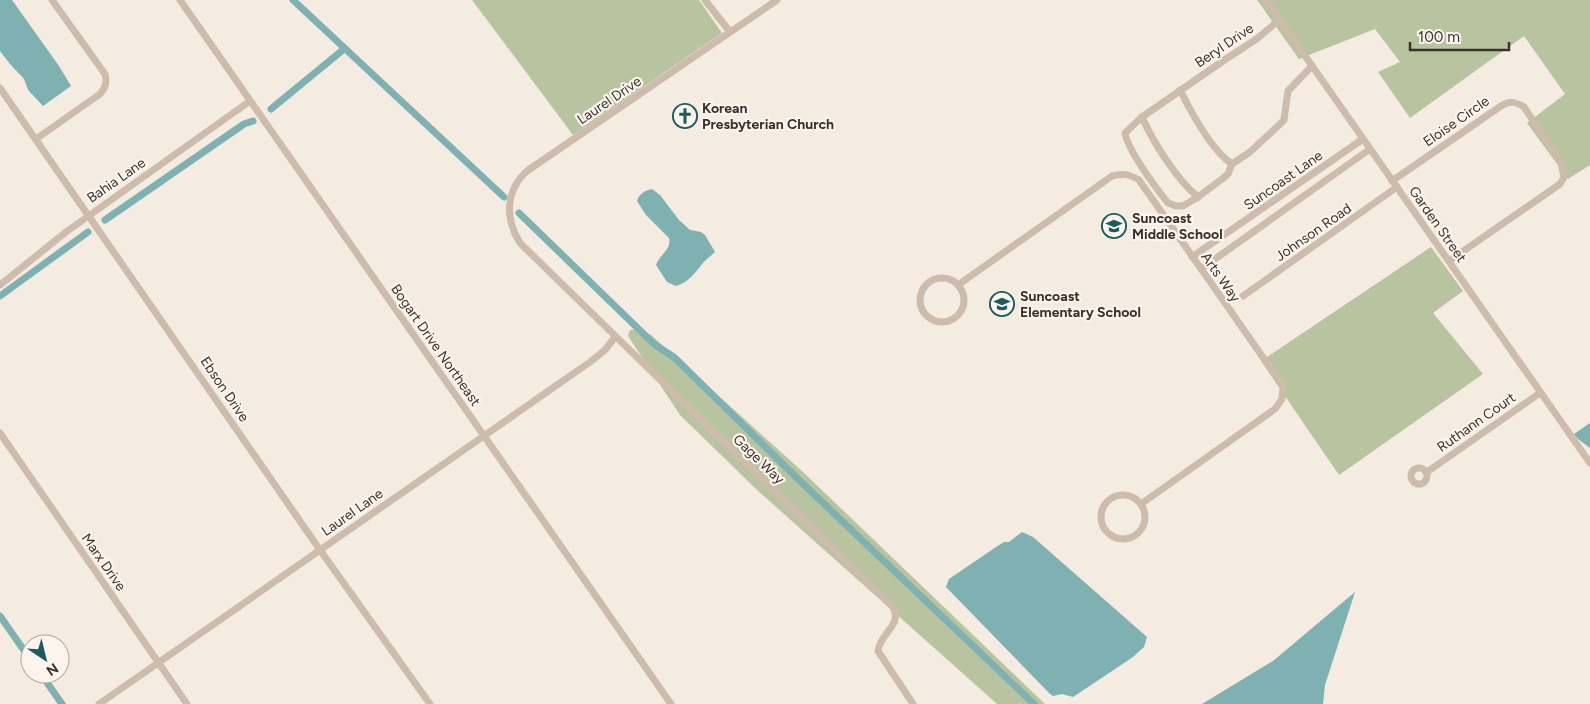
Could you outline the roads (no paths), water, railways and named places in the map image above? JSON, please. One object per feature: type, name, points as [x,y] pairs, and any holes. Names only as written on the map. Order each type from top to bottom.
[{"type":"street","points":[[36,139],[100,94],[105,88],[107,81],[105,74],[52,0]]},
{"type":"street","name":"Bogart Drive Northeast","points":[[180,0],[671,704]]},
{"type":"street","points":[[705,0],[730,32]]},
{"type":"street","name":"Laurel Drive","points":[[526,249],[516,237],[509,215],[512,191],[522,176],[777,0]]},
{"type":"street","name":"Garden Street","points":[[1266,0],[1590,463]]},
{"type":"street","name":"Beryl Drive","points":[[1279,20],[1258,38],[1142,117],[1125,133],[1126,140],[1168,203],[1183,206],[1228,174],[1232,164],[1250,152],[1284,120],[1288,91],[1312,66]]},
{"type":"street","name":"Ebson Drive","points":[[0,88],[320,550],[430,704]]},
{"type":"street","points":[[1180,90],[1186,103],[1214,146],[1232,164]]},
{"type":"street","name":"Bahia Lane","points":[[0,285],[89,215],[250,101]]},
{"type":"street","name":"Eloise Circle","points":[[1394,184],[1500,106],[1508,102],[1517,102],[1524,107],[1561,163],[1564,177],[1560,184],[1449,262]]},
{"type":"street","points":[[1142,117],[1148,130],[1182,181],[1198,197]]},
{"type":"street","name":"Suncoast Lane","points":[[1192,257],[1363,139]]},
{"type":"street","name":"Suncoast Lane","points":[[1201,269],[1370,149]]},
{"type":"street","name":"Arts Way","points":[[958,285],[1112,176],[1122,173],[1139,180],[1283,386],[1282,399],[1275,409],[1141,504]]},
{"type":"street","name":"Johnson Road","points":[[1243,296],[1394,184]]},
{"type":"street","name":"Gage Way","points":[[526,249],[893,608],[896,614],[896,621],[879,644],[878,651],[913,704]]},
{"type":"street","points":[[937,278],[952,280],[958,285],[964,298],[960,311],[956,316],[944,322],[937,321],[925,314],[921,308],[920,300],[924,286],[937,278]]},
{"type":"street","name":"Laurel Lane","points":[[99,704],[598,356],[615,337]]},
{"type":"street","name":"Ruthann Court","points":[[1427,472],[1540,392]]},
{"type":"street","name":"Marx Drive","points":[[0,433],[187,704]]},
{"type":"street","points":[[1116,496],[1130,496],[1141,504],[1145,517],[1144,523],[1136,534],[1124,538],[1111,535],[1106,530],[1103,524],[1102,511],[1110,500],[1116,496]]},
{"type":"water","points":[[0,0],[12,0],[71,86],[43,106],[28,90],[24,79],[0,51]]},
{"type":"water","points":[[652,189],[660,195],[679,220],[690,230],[701,232],[705,235],[715,252],[688,280],[676,286],[667,282],[656,265],[669,246],[669,238],[646,215],[637,201],[642,193]]},
{"type":"water","points":[[1590,423],[1590,448],[1574,434]]},
{"type":"water","points":[[1022,532],[1033,537],[1147,637],[1144,647],[1133,657],[1073,697],[1062,694],[1053,696],[1049,693],[946,587],[949,579]]},
{"type":"water","points":[[1355,592],[1325,685],[1323,704],[1202,704],[1273,661]]},
{"type":"waterway","points":[[293,0],[504,197]]},
{"type":"waterway","points":[[271,109],[344,49]]},
{"type":"waterway","points":[[105,220],[244,124],[253,121]]},
{"type":"waterway","points":[[519,213],[654,344],[675,358],[799,480],[1034,704]]},
{"type":"waterway","points":[[0,296],[88,232]]},
{"type":"waterway","points":[[0,616],[20,645]]},
{"type":"waterway","points":[[48,684],[62,704]]},
{"type":"place","name":"Korean Presbyterian Church","points":[[685,116]]},
{"type":"place","name":"Suncoast Middle School","points":[[1114,226]]},
{"type":"place","name":"Suncoast Elementary School","points":[[1002,304]]}]
